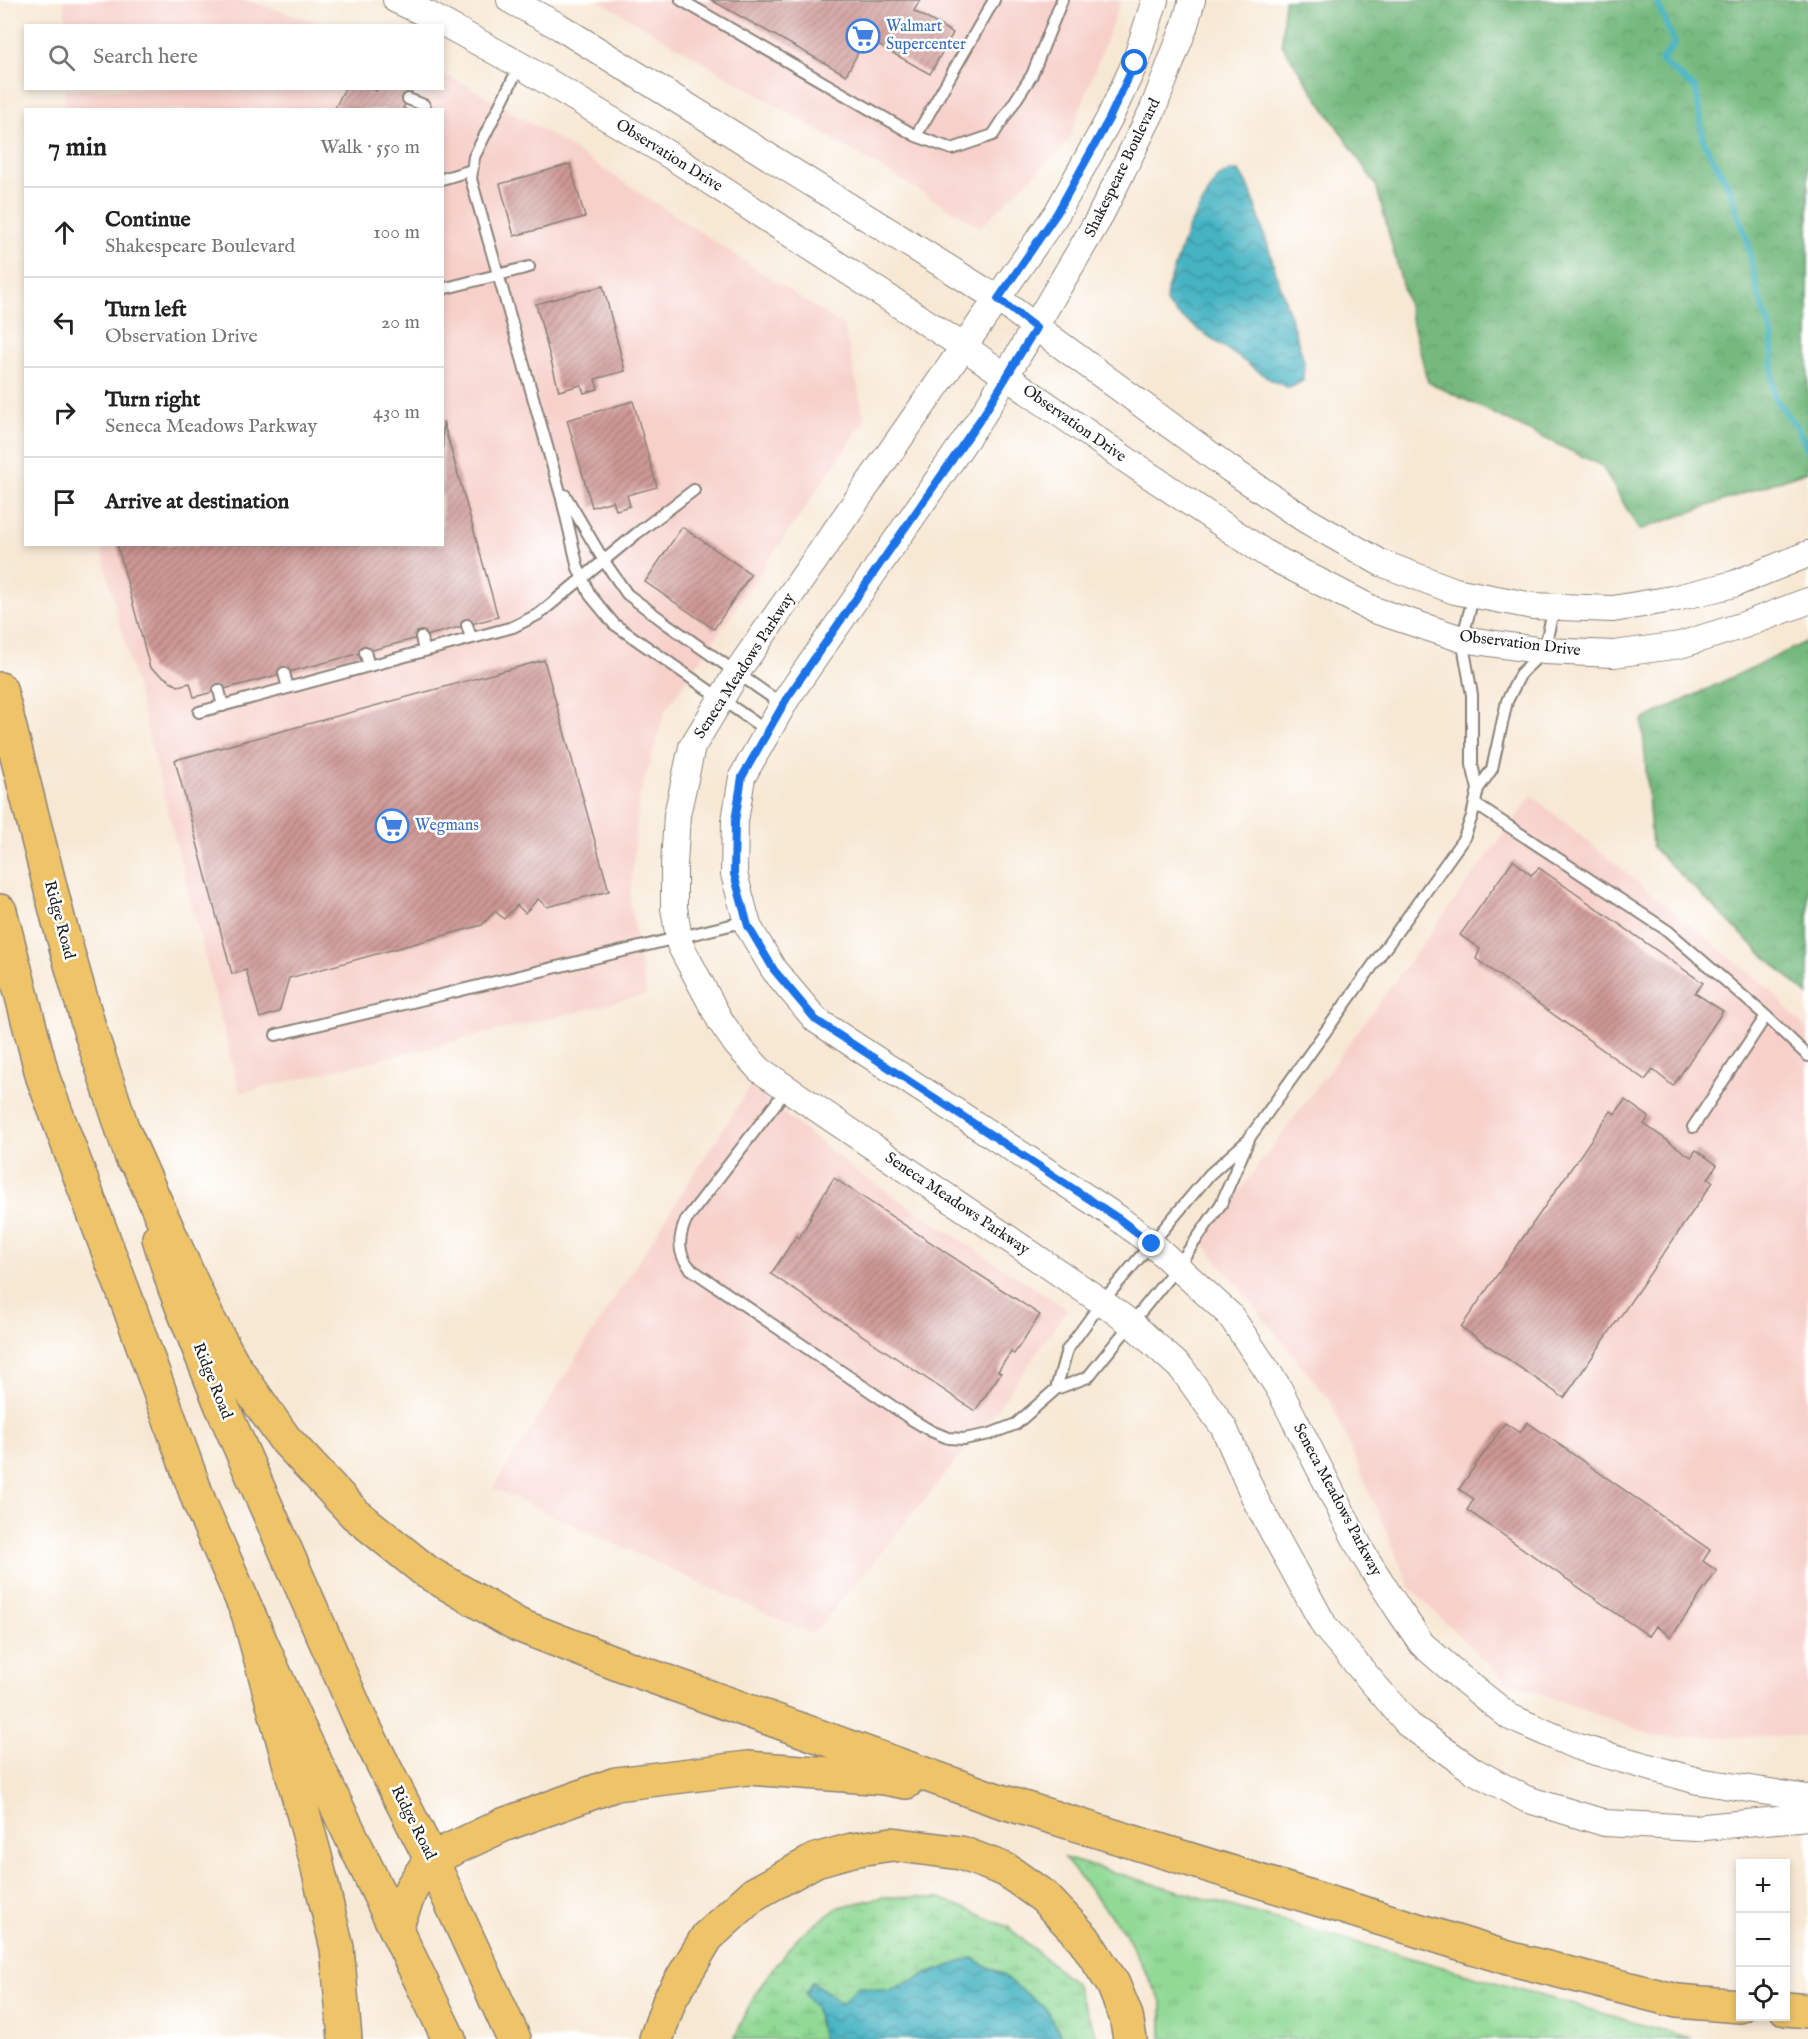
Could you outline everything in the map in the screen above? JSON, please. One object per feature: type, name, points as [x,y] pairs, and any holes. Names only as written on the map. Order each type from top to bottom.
[{"type":"highway","name":"Ridge Road","points":[[0,689],[59,922],[89,1028],[174,1286],[221,1404],[360,1719],[431,1859],[514,2039]]},
{"type":"highway","points":[[0,910],[43,1078],[200,1504],[295,1720],[449,2039]]},
{"type":"highway","points":[[123,1130],[207,1317],[234,1366],[284,1438],[355,1514],[427,1572],[518,1625],[623,1666],[994,1799],[1508,1958],[1677,2001],[1736,2006]]},
{"type":"highway","points":[[248,1613],[338,1948],[345,2039]]},
{"type":"highway","points":[[396,1927],[411,1889],[431,1859],[503,1825],[616,1784],[748,1768],[885,1778],[994,1799]]},
{"type":"highway","points":[[656,2039],[670,1999],[707,1938],[754,1894],[816,1860],[852,1850],[892,1844],[961,1854],[1006,1870],[1044,1897],[1084,1939],[1113,1984],[1126,2016],[1130,2039]]},
{"type":"highway","points":[[1790,2009],[1808,2011]]},
{"type":"street","name":"Observation Drive","points":[[396,0],[429,15],[520,65],[671,156],[964,347],[1268,555],[1374,610],[1462,639],[1544,651],[1614,654],[1680,645],[1744,625],[1808,601]]},
{"type":"street","points":[[510,0],[570,33],[998,299],[1230,469],[1306,520],[1382,563],[1455,591],[1533,606],[1613,609],[1672,599],[1734,584],[1808,554]]},
{"type":"street","name":"Shakespeare Boulevard","points":[[998,299],[1057,213],[1109,119],[1135,63],[1155,0]]},
{"type":"street","name":"Shakespeare Boulevard","points":[[1036,328],[1098,220],[1153,109],[1184,28],[1192,0]]},
{"type":"street","name":"Seneca Meadows Parkway","points":[[998,299],[737,673],[692,747],[677,815],[674,908],[680,945],[736,1045],[760,1070],[1102,1302],[1132,1324],[1182,1369],[1224,1428],[1257,1503],[1325,1627],[1409,1725],[1474,1771],[1526,1799],[1605,1823],[1695,1828],[1808,1817]]},
{"type":"street","name":"Seneca Meadows Parkway","points":[[1036,328],[984,414],[783,705],[742,777],[735,821],[734,874],[747,921],[774,970],[816,1020],[1118,1218],[1152,1244],[1230,1315],[1278,1387],[1363,1554],[1422,1644],[1461,1678],[1510,1717],[1578,1747],[1698,1781],[1808,1798]]},
{"type":"lane","points":[[681,0],[915,136],[952,149],[993,135],[1032,75],[1062,0]]},
{"type":"lane","points":[[915,136],[994,0]]},
{"type":"lane","points":[[520,65],[474,157],[471,179],[500,274],[562,499],[570,538],[583,578],[590,595],[614,624],[768,732]]},
{"type":"lane","points":[[408,99],[424,105],[425,108]]},
{"type":"lane","points":[[444,178],[472,170]]},
{"type":"lane","points":[[444,288],[529,267]]},
{"type":"lane","points":[[557,481],[604,561],[627,594],[783,705]]},
{"type":"lane","points":[[199,712],[513,627],[539,614],[694,490]]},
{"type":"lane","points":[[1474,594],[1462,639],[1472,695],[1472,765],[1478,789]]},
{"type":"lane","points":[[1056,1389],[1067,1350],[1102,1302],[1210,1174],[1250,1137],[1464,838],[1478,789],[1492,769],[1507,701],[1521,673],[1544,651],[1554,607]]},
{"type":"lane","points":[[467,625],[471,638]]},
{"type":"lane","points":[[421,637],[424,651]]},
{"type":"lane","points":[[365,652],[369,666]]},
{"type":"lane","points":[[284,673],[288,688]]},
{"type":"lane","points":[[219,690],[223,706]]},
{"type":"lane","points":[[1475,804],[1668,930],[1808,1056]]},
{"type":"lane","points":[[276,1035],[747,921]]},
{"type":"lane","points":[[1694,1127],[1766,1016]]},
{"type":"lane","points":[[788,1089],[686,1220],[680,1234],[680,1248],[684,1262],[911,1419],[948,1438],[978,1437],[1016,1424],[1056,1389],[1088,1377],[1177,1267],[1221,1204],[1250,1137]]},
{"type":"shaded area","points":[[65,0],[244,0],[326,24],[65,24]]},
{"type":"shaded area","points":[[599,0],[1121,0],[1068,142],[980,227]]},
{"type":"shaded area","points":[[444,74],[468,86],[559,140],[844,326],[865,420],[665,711],[639,799],[630,901],[646,995],[240,1093],[100,546],[444,546],[444,108],[65,108],[65,90],[444,90]]},
{"type":"shaded area","points":[[1532,796],[1769,989],[1808,1031],[1808,1736],[1657,1737],[1506,1681],[1411,1589],[1331,1402],[1202,1242]]},
{"type":"shaded area","points":[[750,1087],[858,1173],[1067,1309],[986,1425],[813,1635],[493,1488]]},
{"type":"green space","points":[[1284,0],[1808,0],[1808,471],[1639,530],[1602,466],[1428,382],[1376,185],[1282,45]]},
{"type":"green space","points":[[1808,641],[1808,995],[1760,952],[1652,847],[1642,720]]},
{"type":"green space","points":[[1064,1858],[1692,2039],[1162,2039],[1162,2003],[1125,1933]]},
{"type":"green space","points":[[883,1897],[940,1898],[1008,1927],[1075,1984],[1098,2039],[1063,2039],[1046,2009],[972,1958],[890,1991],[858,1987],[841,2004],[826,1991],[805,1994],[816,2008],[822,2039],[734,2039],[754,1996],[799,1936],[839,1907]]},
{"type":"water","points":[[1230,171],[1239,171],[1251,192],[1304,361],[1303,381],[1289,388],[1271,380],[1178,315],[1166,303],[1167,290],[1188,228],[1217,178]]},
{"type":"water","points":[[972,1958],[1000,1973],[1046,2009],[1063,2039],[822,2039],[816,2008],[805,1994],[812,1982],[841,2004],[858,1986],[890,1991]]},
{"type":"building","name":"Walmart Supercenter","points":[[711,0],[920,0],[914,11],[953,33],[930,74],[866,38],[846,75]]},
{"type":"building","points":[[344,90],[413,90],[403,108],[335,108]]},
{"type":"building","points":[[570,164],[585,217],[514,236],[500,184]]},
{"type":"building","points":[[603,286],[625,371],[595,379],[598,389],[584,393],[581,385],[559,391],[536,304]]},
{"type":"building","points":[[633,401],[657,487],[627,495],[630,506],[616,510],[613,501],[592,507],[567,420]]},
{"type":"building","points":[[444,425],[498,617],[194,697],[190,683],[178,686],[150,668],[118,546],[444,546]]},
{"type":"building","points":[[682,527],[751,574],[714,629],[645,582]]},
{"type":"building","name":"Wegmans","points":[[544,660],[609,891],[547,907],[538,899],[525,913],[517,905],[504,919],[495,911],[482,925],[289,978],[279,1012],[260,1018],[246,970],[232,974],[175,760]]},
{"type":"building","points":[[1513,860],[1531,875],[1539,868],[1703,983],[1695,993],[1723,1011],[1673,1086],[1653,1070],[1645,1080],[1476,959],[1480,949],[1460,935]]},
{"type":"building","points":[[1625,1100],[1649,1117],[1644,1124],[1691,1157],[1696,1150],[1717,1165],[1708,1179],[1713,1182],[1564,1398],[1461,1327],[1611,1111],[1615,1114]]},
{"type":"building","points":[[834,1178],[1040,1315],[1014,1354],[1011,1352],[998,1371],[1001,1373],[975,1411],[771,1274],[796,1236],[799,1238],[811,1218],[809,1217]]},
{"type":"building","points":[[1527,1422],[1710,1550],[1703,1561],[1717,1571],[1671,1637],[1656,1626],[1649,1636],[1467,1510],[1474,1499],[1459,1489],[1505,1423],[1520,1433]]},
{"type":"waterway","points":[[1656,0],[1675,44],[1661,61],[1696,89],[1704,142],[1730,189],[1748,244],[1757,289],[1772,335],[1773,395],[1797,427],[1808,450]]},
{"type":"place","name":"Walmart Supercenter","points":[[863,36]]},
{"type":"place","name":"Wegmans","points":[[392,826]]},
{"type":"route","points":[[1135,63],[1109,119],[1057,213],[998,299],[1036,328],[984,414],[787,698],[742,777],[735,821],[734,874],[748,926],[774,970],[816,1020],[1118,1218],[1152,1244]]}]
